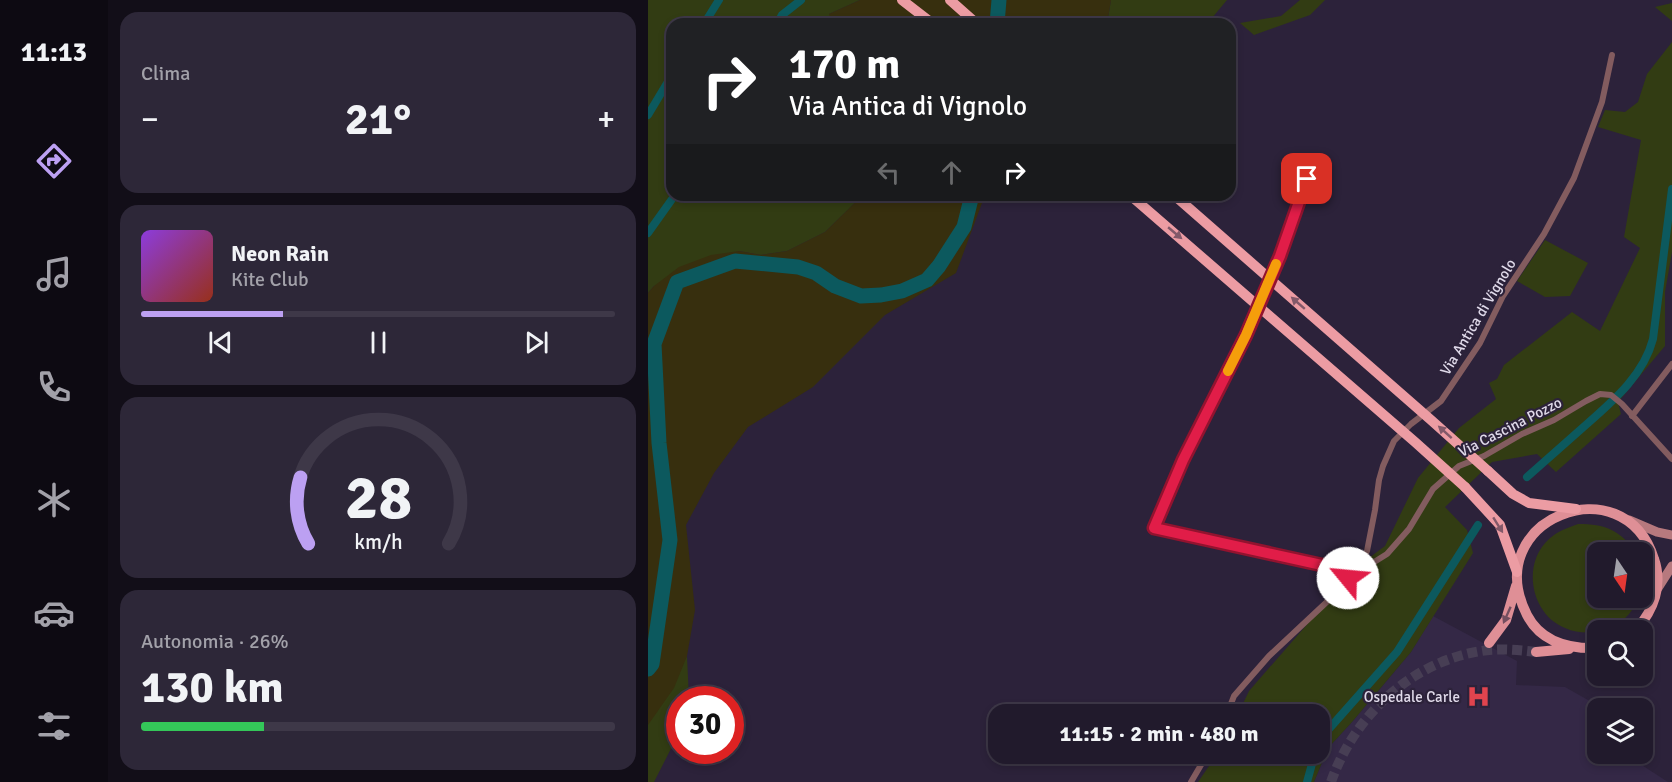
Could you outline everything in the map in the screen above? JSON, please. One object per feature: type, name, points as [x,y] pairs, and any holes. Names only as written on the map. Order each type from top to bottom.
[{"type":"highway","points":[[903,0],[926,18]]},
{"type":"highway","points":[[911,0],[927,18]]},
{"type":"highway","points":[[951,1],[970,18]]},
{"type":"highway","points":[[1138,201],[1465,488],[1500,525],[1517,577]]},
{"type":"highway","points":[[1181,201],[1513,494],[1529,503],[1576,509]]},
{"type":"main road","points":[[1489,643],[1506,620],[1510,610],[1523,550],[1536,531],[1554,517],[1576,509],[1600,510],[1657,532],[1672,535]]},
{"type":"main road","points":[[1623,518],[1639,531],[1651,548],[1657,567],[1658,588]]},
{"type":"main road","points":[[1645,620],[1652,608],[1658,588],[1672,566]]},
{"type":"main road","points":[[1517,577],[1521,602],[1530,620],[1543,634],[1560,644],[1580,649]]},
{"type":"main road","points":[[1536,652],[1587,649]]},
{"type":"street","name":"Via Antica di Vignolo","points":[[1359,567],[1367,551],[1379,480],[1394,441],[1411,424],[1441,401],[1480,343],[1503,296],[1544,234],[1574,178],[1602,102],[1612,55]]},
{"type":"street","points":[[1307,179],[1280,256],[1246,335],[1183,460],[1154,528],[1346,570],[1348,573]]},
{"type":"street","points":[[1632,416],[1672,364]]},
{"type":"street","name":"Via Cascina Pozzo","points":[[1359,567],[1371,564],[1387,554],[1409,528],[1433,489],[1459,466],[1484,456],[1600,394],[1608,394],[1622,404],[1672,459]]},
{"type":"street","points":[[1348,573],[1359,567]]},
{"type":"street","points":[[1231,704],[1234,696],[1269,656],[1346,584],[1348,573]]},
{"type":"street","points":[[1191,782],[1202,764]]},
{"type":"shaded area","name":"Ospedale Carle","points":[[1433,616],[1517,661],[1516,685],[1565,687],[1587,699],[1587,764],[1640,764],[1668,782],[1314,782],[1321,764],[1330,764],[1330,746],[1411,652]]},
{"type":"green space","points":[[648,0],[860,0],[829,14],[858,18],[666,18],[666,201],[857,201],[825,232],[787,251],[761,255],[739,251],[654,286],[648,293]]},
{"type":"green space","points":[[1111,0],[1227,0],[1212,18],[1108,18]]},
{"type":"green space","points":[[1300,0],[1325,0],[1310,15],[1254,35],[1240,23],[1281,16]]},
{"type":"green space","points":[[1672,3],[1672,21],[1655,7]]},
{"type":"green space","points":[[1672,42],[1672,252],[1665,292],[1665,346],[1618,402],[1621,414],[1556,472],[1537,454],[1492,462],[1445,507],[1467,530],[1473,553],[1411,652],[1330,746],[1330,704],[1243,704],[1249,691],[1358,566],[1385,546],[1418,478],[1459,428],[1496,399],[1489,383],[1497,379],[1504,365],[1572,312],[1600,331],[1640,248],[1624,237],[1641,140],[1598,127],[1605,110],[1625,112],[1638,102],[1647,74]]},
{"type":"green space","points":[[1545,240],[1588,263],[1570,296],[1545,297],[1517,281]]},
{"type":"green space","points":[[1578,524],[1596,525],[1618,533],[1627,542],[1587,542],[1587,608],[1634,608],[1623,620],[1587,620],[1587,632],[1573,631],[1553,621],[1544,612],[1534,588],[1535,562],[1540,549],[1549,539],[1566,528]]},
{"type":"green space","points":[[687,656],[688,686],[670,686]]},
{"type":"green space","points":[[666,692],[666,758],[654,782],[648,782],[648,723]]},
{"type":"green space","points":[[1210,764],[1321,764],[1314,782],[1198,782]]},
{"type":"sand","points":[[860,0],[1111,0],[1108,18],[830,18],[829,14]]},
{"type":"sand","points":[[857,201],[983,201],[956,273],[885,315],[813,387],[748,427],[714,473],[686,525],[695,610],[687,656],[675,686],[666,686],[666,699],[648,725],[648,293],[679,267],[711,255],[739,251],[761,255],[787,251],[825,232]]},
{"type":"waterway","points":[[708,18],[719,0]]},
{"type":"waterway","points":[[780,18],[801,0]]},
{"type":"waterway","points":[[998,18],[999,0]]},
{"type":"waterway","points":[[648,115],[666,85]]},
{"type":"waterway","points":[[1527,477],[1613,401],[1633,378],[1648,353],[1653,339],[1672,189]]},
{"type":"waterway","points":[[648,233],[671,201]]},
{"type":"waterway","points":[[648,669],[652,664],[670,540],[659,443],[654,344],[677,282],[735,261],[798,267],[816,273],[835,286],[861,296],[902,291],[927,280],[939,266],[964,227],[970,201]]},
{"type":"waterway","points":[[1330,728],[1397,652],[1478,525]]},
{"type":"waterway","points":[[1307,782],[1312,764]]},
{"type":"tunnel","points":[[1331,782],[1354,735],[1370,714],[1409,680],[1455,657],[1481,651],[1502,649],[1536,652]]},
{"type":"slow traffic","points":[[1228,371],[1276,264]]},
{"type":"place","name":"Ospedale Carle","points":[[1478,697]]},
{"type":"route","points":[[1307,179],[1280,256],[1246,335],[1183,460],[1154,528],[1346,570],[1348,578]]}]
